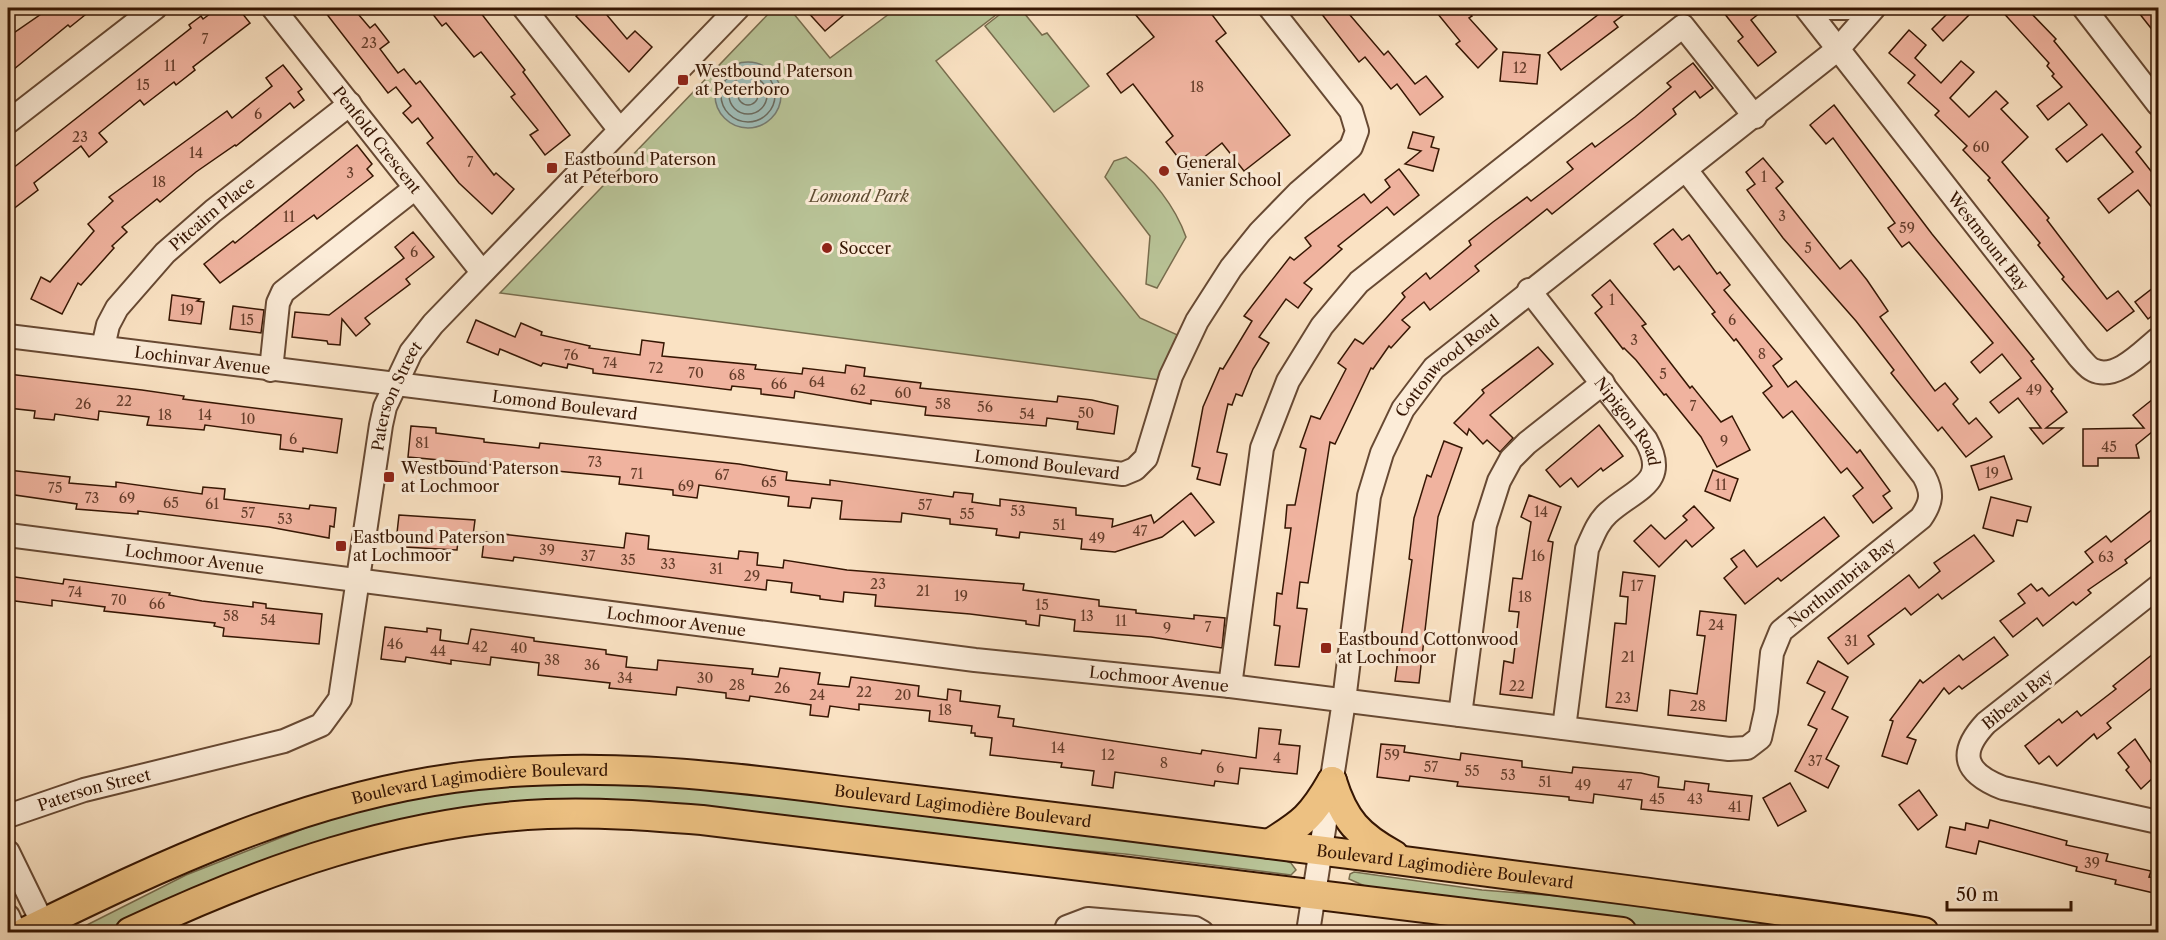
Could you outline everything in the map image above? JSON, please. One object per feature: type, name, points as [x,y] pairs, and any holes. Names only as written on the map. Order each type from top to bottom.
[{"type":"main road","name":"Boulevard Lagimodière Boulevard","points":[[38,930],[189,855],[270,822],[314,808],[426,783],[516,771],[619,769],[699,774],[1402,860],[1838,925],[1924,933]]},
{"type":"main road","points":[[1269,844],[1304,823],[1316,810],[1332,781]]},
{"type":"main road","points":[[1332,781],[1339,802],[1358,832],[1402,860]]},
{"type":"main road","points":[[143,929],[232,886],[339,849],[454,824],[546,814],[611,814],[702,820],[1622,933]]},
{"type":"street","points":[[8,122],[154,8]]},
{"type":"street","name":"Penfold Crescent","points":[[273,8],[482,272]]},
{"type":"street","points":[[524,8],[619,129]]},
{"type":"street","name":"Paterson Street","points":[[8,816],[84,790],[284,741],[321,725],[340,699],[360,579],[381,425],[386,407],[411,352],[482,272],[738,8]]},
{"type":"street","name":"Lomond Boulevard","points":[[397,384],[1123,474],[1136,469],[1146,458],[1172,376],[1197,321],[1231,268],[1260,232],[1299,192],[1351,147],[1357,131],[1351,111],[1270,8]]},
{"type":"street","name":"Westmount Bay","points":[[1806,8],[2079,357],[2092,370],[2111,372],[2127,364],[2158,339]]},
{"type":"street","points":[[1826,8],[1849,8]]},
{"type":"street","name":"Cottonwood Road","points":[[1308,933],[1344,701],[1369,496],[1382,453],[1403,409],[1434,368],[1529,290],[1755,117],[1838,49],[1874,8]]},
{"type":"street","points":[[2084,8],[2158,104]]},
{"type":"street","points":[[1230,686],[1262,448],[1288,381],[1322,326],[1359,282],[1683,26],[1755,117]]},
{"type":"street","name":"Pitcairn Place","points":[[103,347],[108,325],[117,308],[165,253],[213,211],[350,104]]},
{"type":"street","name":"Northumbria Bay","points":[[1344,701],[1729,750],[1747,748],[1760,738],[1766,711],[1772,652],[1781,631],[1921,518],[1931,504],[1930,488],[1924,476],[1686,170]]},
{"type":"street","points":[[271,370],[278,303],[283,292],[414,189]]},
{"type":"street","name":"Nipigon Road","points":[[1529,290],[1603,383],[1656,457],[1655,472],[1645,484],[1607,514],[1596,526],[1587,549],[1564,728]]},
{"type":"street","name":"Lochinvar Avenue","points":[[8,336],[397,384]]},
{"type":"street","points":[[1460,715],[1485,525],[1499,481],[1511,459],[1527,443],[1603,383]]},
{"type":"street","name":"Lochmoor Avenue","points":[[8,535],[975,660],[1230,686],[1344,701]]},
{"type":"street","name":"Bibeau Bay","points":[[2158,587],[1986,723],[1973,737],[1967,751],[1971,767],[1983,780],[2003,788],[2158,822]]},
{"type":"street","points":[[8,852],[38,930]]},
{"type":"street","points":[[8,916],[15,933]]},
{"type":"street","points":[[1065,933],[1067,927],[1088,919],[1157,929],[1195,928],[1202,933]]},
{"type":"green space","name":"Lomond Park","points":[[774,8],[789,8],[830,58],[897,8],[1005,8],[936,61],[1140,318],[1182,337],[1160,380],[500,293]]},
{"type":"green space","points":[[1008,8],[1020,8],[1042,35],[1047,33],[1089,86],[1054,112],[985,26]]},
{"type":"green space","points":[[1126,157],[1162,193],[1176,214],[1186,237],[1157,288],[1146,284],[1150,236],[1105,177],[1114,161]]},
{"type":"green space","points":[[651,780],[1272,855],[1291,863],[1296,870],[1291,875],[1125,854],[546,804],[146,913],[105,932],[73,932],[186,875],[351,810],[478,785]]},
{"type":"green space","points":[[1354,872],[1482,890],[1584,898],[1805,926],[1810,932],[1689,932],[1376,891],[1349,879],[1350,874]]},
{"type":"water","points":[[748,62],[761,65],[771,72],[778,82],[781,95],[778,108],[771,118],[761,125],[748,128],[735,125],[725,118],[718,108],[715,95],[718,82],[725,72],[735,65]]},
{"type":"building","points":[[50,8],[79,8],[85,15],[70,27],[68,25],[8,74],[8,37]]},
{"type":"building","points":[[218,8],[238,8],[250,23],[193,67],[195,70],[176,85],[174,82],[144,105],[140,100],[99,133],[107,142],[89,157],[81,146],[34,183],[38,190],[8,213],[8,172],[191,28],[189,25],[201,16],[203,19]]},
{"type":"building","points":[[322,8],[353,8],[370,28],[375,24],[389,42],[380,49],[398,73],[404,69],[416,84],[420,81],[494,175],[496,173],[514,189],[492,214],[459,183],[427,143],[433,138],[418,118],[412,123],[403,113],[411,106],[396,87],[388,93]]},
{"type":"building","points":[[428,8],[477,8],[525,70],[523,72],[570,135],[545,155],[530,135],[538,130],[511,97],[515,94],[481,52],[474,57],[446,23],[442,26]]},
{"type":"building","points":[[587,8],[601,8],[627,39],[635,31],[652,47],[629,72],[576,16]]},
{"type":"building","points":[[804,8],[852,8],[825,31]]},
{"type":"building","points":[[1130,8],[1207,8],[1226,33],[1216,41],[1290,135],[1244,171],[1222,143],[1188,170],[1166,142],[1173,136],[1133,84],[1121,93],[1107,74],[1154,37]]},
{"type":"building","points":[[1317,8],[1344,8],[1384,55],[1388,51],[1415,84],[1426,76],[1443,97],[1420,115],[1397,84],[1391,89],[1365,57],[1359,62]]},
{"type":"building","points":[[1433,8],[1465,8],[1472,16],[1469,18],[1497,49],[1478,68],[1456,44],[1460,41]]},
{"type":"building","points":[[1607,8],[1633,8],[1614,22],[1618,27],[1561,70],[1548,53]]},
{"type":"building","points":[[1720,8],[1766,8],[1751,20],[1776,52],[1758,66],[1738,41],[1743,37]]},
{"type":"building","points":[[1953,8],[1976,8],[1943,41],[1932,29]]},
{"type":"building","points":[[1999,8],[2026,8],[2056,39],[2054,41],[2141,147],[2136,152],[2158,180],[2158,215],[2138,190],[2109,213],[2098,199],[2133,172],[2102,134],[2067,162],[2056,149],[2087,125],[2069,103],[2048,120],[2037,106],[2062,87],[2052,76],[2054,74],[2047,66],[2049,63]]},
{"type":"building","points":[[2135,8],[2158,8],[2158,37]]},
{"type":"building","points":[[1909,30],[1926,45],[1915,58],[1941,83],[1961,61],[1974,72],[1950,98],[1969,117],[1996,91],[2008,103],[2001,109],[2028,137],[2002,162],[2049,218],[2047,220],[2107,299],[2118,291],[2134,311],[2107,331],[2062,279],[2064,277],[2038,245],[2040,243],[1988,180],[1990,178],[1963,150],[1967,146],[1935,115],[1939,111],[1908,83],[1915,75],[1889,53]]},
{"type":"building","points":[[1503,52],[1540,55],[1537,84],[1500,81]]},
{"type":"building","points":[[1693,63],[1713,88],[1700,98],[1695,91],[1673,109],[1676,114],[1552,214],[1547,209],[1475,266],[1479,271],[1430,310],[1424,302],[1402,320],[1410,327],[1391,348],[1389,346],[1373,369],[1371,368],[1335,444],[1330,442],[1308,583],[1300,582],[1297,608],[1307,609],[1299,667],[1275,665],[1280,626],[1274,625],[1277,593],[1282,594],[1291,528],[1285,528],[1287,505],[1295,505],[1306,449],[1300,447],[1311,416],[1320,419],[1346,369],[1338,363],[1355,339],[1363,344],[1405,297],[1402,293],[1426,273],[1430,279],[1471,245],[1469,241],[1493,222],[1527,197],[1531,201],[1573,169],[1567,162],[1592,143],[1595,147],[1635,117],[1671,87],[1667,83]]},
{"type":"building","points":[[283,65],[302,89],[298,92],[304,100],[294,108],[290,103],[236,146],[196,172],[160,202],[157,199],[122,227],[127,232],[112,246],[114,248],[81,285],[78,283],[62,314],[31,299],[41,277],[50,282],[94,231],[88,224],[113,201],[109,197],[227,111],[232,118],[272,86],[266,78]]},
{"type":"building","points":[[1834,105],[1932,234],[2034,359],[2031,361],[2053,389],[2051,391],[2067,412],[2046,428],[2063,428],[2043,444],[2030,428],[2041,428],[2018,398],[1999,413],[1990,402],[2021,378],[2002,354],[1980,373],[1971,362],[1993,343],[1909,242],[1902,247],[1888,228],[1895,223],[1833,138],[1826,144],[1810,125]]},
{"type":"building","points":[[1413,132],[1434,137],[1431,147],[1439,149],[1433,171],[1405,164],[1421,151],[1408,148]]},
{"type":"building","points":[[357,145],[372,164],[367,169],[373,176],[317,219],[314,215],[220,283],[204,264],[233,241],[235,243]]},
{"type":"building","points":[[1763,158],[1783,182],[1776,188],[1840,269],[1851,260],[1867,280],[1888,311],[1880,317],[1935,391],[1945,383],[1958,399],[1953,404],[1969,424],[1976,418],[1992,437],[1966,457],[1942,427],[1938,431],[1891,373],[1894,370],[1856,321],[1783,238],[1747,190],[1755,184],[1746,172]]},
{"type":"building","points":[[1399,169],[1419,195],[1394,215],[1387,207],[1338,246],[1342,249],[1304,283],[1312,289],[1298,308],[1286,299],[1259,337],[1269,343],[1253,369],[1242,396],[1236,394],[1232,405],[1228,404],[1217,452],[1227,454],[1220,485],[1197,479],[1200,468],[1192,466],[1203,407],[1220,368],[1223,369],[1252,321],[1244,316],[1290,257],[1294,260],[1311,246],[1305,238],[1364,194],[1371,203],[1390,187],[1385,180]]},
{"type":"building","points":[[1673,229],[1682,240],[1689,235],[1717,274],[1720,272],[1730,285],[1724,290],[1782,359],[1773,366],[1788,387],[1796,381],[1857,453],[1860,450],[1890,491],[1883,496],[1892,508],[1873,523],[1853,496],[1863,488],[1847,468],[1841,473],[1792,411],[1783,418],[1763,393],[1772,386],[1736,339],[1734,341],[1712,314],[1715,312],[1679,266],[1674,270],[1654,244]]},
{"type":"building","points":[[413,232],[434,257],[406,279],[410,284],[365,318],[370,324],[356,336],[342,319],[340,345],[328,344],[327,341],[292,337],[295,312],[329,315],[404,258],[395,247]]},
{"type":"building","points":[[1610,280],[1646,324],[1642,326],[1690,388],[1692,386],[1721,422],[1732,416],[1750,450],[1717,467],[1701,437],[1636,360],[1623,349],[1595,313],[1602,307],[1592,295]]},
{"type":"building","points":[[2158,284],[2158,311],[2148,319],[2135,302]]},
{"type":"building","points":[[172,295],[200,299],[197,301],[204,302],[201,324],[169,320]]},
{"type":"building","points":[[233,306],[264,310],[261,333],[230,329]]},
{"type":"building","points":[[476,320],[515,337],[521,323],[542,332],[541,335],[590,346],[589,348],[640,355],[642,340],[664,343],[662,356],[756,365],[755,369],[802,374],[803,368],[845,373],[846,365],[865,368],[864,376],[921,383],[920,388],[1057,402],[1058,396],[1092,400],[1118,406],[1114,434],[1077,429],[1078,422],[1047,418],[1046,426],[925,415],[926,407],[871,400],[871,404],[795,391],[794,398],[761,394],[761,389],[732,386],[731,390],[593,373],[593,369],[568,364],[567,368],[543,363],[541,366],[500,349],[498,355],[467,342]]},
{"type":"building","points":[[1538,347],[1553,364],[1490,415],[1513,438],[1500,452],[1487,440],[1483,444],[1469,429],[1467,435],[1454,423],[1484,393],[1482,390]]},
{"type":"building","points":[[8,374],[142,390],[184,396],[183,399],[342,419],[337,453],[303,448],[303,452],[280,449],[281,435],[205,425],[204,430],[147,425],[149,417],[99,411],[98,420],[55,414],[54,420],[34,418],[35,411],[8,408]]},
{"type":"building","points":[[2158,395],[2158,427],[2136,445],[2139,458],[2098,458],[2098,466],[2083,466],[2083,429],[2144,428],[2133,415]]},
{"type":"building","points":[[1599,425],[1623,456],[1603,471],[1601,468],[1578,487],[1571,478],[1560,487],[1546,470]]},
{"type":"building","points":[[411,426],[436,428],[436,433],[484,439],[484,442],[539,448],[540,443],[739,464],[787,472],[786,480],[830,485],[830,480],[953,497],[954,492],[973,494],[972,502],[1000,506],[1000,499],[1076,508],[1076,515],[1113,519],[1112,527],[1151,515],[1154,523],[1191,493],[1214,522],[1195,536],[1183,521],[1162,537],[1115,552],[1081,549],[1082,539],[1020,532],[1019,538],[996,535],[997,529],[950,524],[950,519],[902,513],[901,522],[840,519],[842,501],[812,498],[810,508],[788,506],[789,497],[699,485],[697,498],[673,495],[673,490],[619,484],[620,477],[408,457]]},
{"type":"building","points":[[1444,441],[1462,448],[1438,517],[1419,683],[1395,681],[1412,560],[1409,559],[1414,518],[1427,475],[1431,477]]},
{"type":"building","points":[[2004,456],[2012,479],[1979,490],[1971,466]]},
{"type":"building","points":[[8,470],[70,477],[69,483],[116,487],[116,482],[202,494],[203,487],[225,489],[224,499],[309,509],[310,505],[336,508],[334,527],[330,526],[329,538],[269,527],[138,511],[138,514],[76,509],[77,504],[8,494]]},
{"type":"building","points":[[1713,470],[1738,479],[1730,501],[1705,491]]},
{"type":"building","points":[[1529,495],[1561,507],[1548,541],[1553,542],[1532,698],[1500,694],[1504,661],[1513,663],[1519,612],[1509,611],[1513,578],[1522,579],[1531,522],[1521,517]]},
{"type":"building","points":[[1991,497],[2031,507],[2027,522],[2017,520],[2013,536],[1983,528]]},
{"type":"building","points":[[2158,505],[2158,535],[2125,560],[2127,563],[2088,590],[2091,593],[2076,605],[2073,602],[2043,626],[2037,618],[2013,637],[2000,621],[2025,603],[2018,594],[2031,584],[2037,591],[2042,588],[2049,596],[2093,562],[2085,552],[2106,536],[2111,542]]},
{"type":"building","points":[[1694,506],[1714,528],[1692,547],[1686,540],[1659,567],[1634,541],[1651,525],[1665,539],[1687,520],[1683,516]]},
{"type":"building","points":[[399,515],[475,520],[472,543],[458,541],[457,550],[405,547],[406,534],[397,533]]},
{"type":"building","points":[[1824,517],[1839,536],[1781,581],[1778,578],[1745,604],[1724,578],[1737,567],[1731,559],[1744,550],[1757,567]]},
{"type":"building","points":[[485,532],[624,548],[626,533],[649,536],[648,549],[738,559],[739,551],[758,553],[757,565],[783,568],[784,560],[847,570],[1024,584],[1023,590],[1099,600],[1099,606],[1136,610],[1136,613],[1194,619],[1194,615],[1225,618],[1222,648],[1151,637],[1074,631],[1075,620],[1040,615],[1039,626],[1026,624],[1026,621],[970,614],[875,606],[876,595],[844,592],[843,602],[820,599],[820,596],[791,592],[792,583],[767,580],[766,590],[514,557],[513,561],[482,557]]},
{"type":"building","points":[[1974,535],[1994,561],[1942,599],[1938,594],[1911,615],[1905,608],[1868,636],[1874,644],[1848,664],[1828,638],[1909,575],[1919,588],[1940,571],[1934,563]]},
{"type":"building","points":[[1623,572],[1655,576],[1637,711],[1606,707],[1615,623],[1626,624],[1628,597],[1620,596]]},
{"type":"building","points":[[8,576],[63,584],[64,579],[170,593],[169,595],[202,601],[253,607],[253,602],[266,604],[266,608],[322,614],[319,644],[223,636],[224,628],[214,626],[215,623],[104,611],[105,607],[52,600],[52,606],[8,600]]},
{"type":"building","points":[[1700,611],[1736,615],[1726,721],[1668,715],[1670,690],[1697,694],[1705,636],[1697,635]]},
{"type":"building","points":[[385,627],[427,632],[427,628],[441,630],[440,640],[468,644],[471,629],[534,638],[534,641],[606,650],[606,654],[627,657],[626,667],[657,670],[658,660],[753,669],[752,674],[778,677],[780,668],[820,673],[818,684],[849,687],[851,677],[919,686],[918,696],[947,700],[948,689],[961,691],[960,701],[1000,706],[998,717],[1014,719],[1013,726],[1201,754],[1202,750],[1256,758],[1259,728],[1281,730],[1279,744],[1300,746],[1297,774],[1240,768],[1238,784],[1215,781],[1214,786],[1115,772],[1113,788],[1092,785],[1094,771],[1061,767],[1062,763],[990,755],[992,738],[975,736],[975,733],[971,733],[972,726],[929,721],[930,711],[859,704],[859,710],[830,706],[828,717],[810,715],[811,705],[750,696],[749,701],[726,698],[726,693],[677,687],[676,695],[609,688],[610,683],[538,675],[539,663],[491,657],[490,665],[451,660],[451,664],[406,657],[405,662],[381,659]]},
{"type":"building","points":[[1994,637],[2008,655],[1962,689],[1959,686],[1949,694],[1944,688],[1907,737],[1916,740],[1907,764],[1882,756],[1893,721],[1890,720],[1920,680],[1923,683],[1959,655],[1963,660]]},
{"type":"building","points":[[2158,650],[2158,683],[2107,723],[2111,728],[2097,739],[2094,734],[2057,766],[2049,756],[2039,764],[2025,746],[2059,719],[2062,723],[2077,711],[2081,716],[2116,689],[2113,686]]},
{"type":"building","points":[[1818,661],[1848,677],[1832,709],[1848,717],[1826,759],[1839,766],[1828,788],[1795,771],[1817,729],[1808,725],[1825,692],[1807,683]]},
{"type":"building","points":[[2135,739],[2158,773],[2141,789],[2126,770],[2129,767],[2118,753]]},
{"type":"building","points":[[1381,744],[1405,746],[1404,752],[1460,760],[1461,753],[1522,761],[1522,767],[1572,773],[1573,767],[1641,773],[1659,777],[1658,787],[1684,790],[1685,781],[1709,784],[1708,791],[1752,796],[1749,820],[1641,809],[1642,800],[1594,794],[1593,803],[1569,800],[1569,797],[1457,786],[1458,782],[1410,776],[1409,781],[1377,777]]},
{"type":"building","points":[[1790,783],[1806,811],[1778,826],[1763,798]]},
{"type":"building","points":[[1919,790],[1937,815],[1918,830],[1899,805]]},
{"type":"building","points":[[1990,820],[2067,841],[2066,845],[2108,854],[2106,861],[2151,871],[2149,877],[2158,878],[2158,894],[2115,884],[2116,880],[2076,871],[2077,867],[1979,841],[1976,854],[1946,847],[1950,827],[1965,830],[1966,823],[1988,828]]},
{"type":"place","name":"Westbound Paterson at Peterboro","points":[[683,80]]},
{"type":"place","name":"Eastbound Paterson at Peterboro","points":[[552,168]]},
{"type":"place","name":"General Vanier School","points":[[1164,171]]},
{"type":"place","name":"Soccer","points":[[827,248]]},
{"type":"place","name":"Westbound Paterson at Lochmoor","points":[[389,477]]},
{"type":"place","name":"Eastbound Paterson at Lochmoor","points":[[341,546]]},
{"type":"place","name":"Eastbound Cottonwood at Lochmoor","points":[[1326,648]]}]
